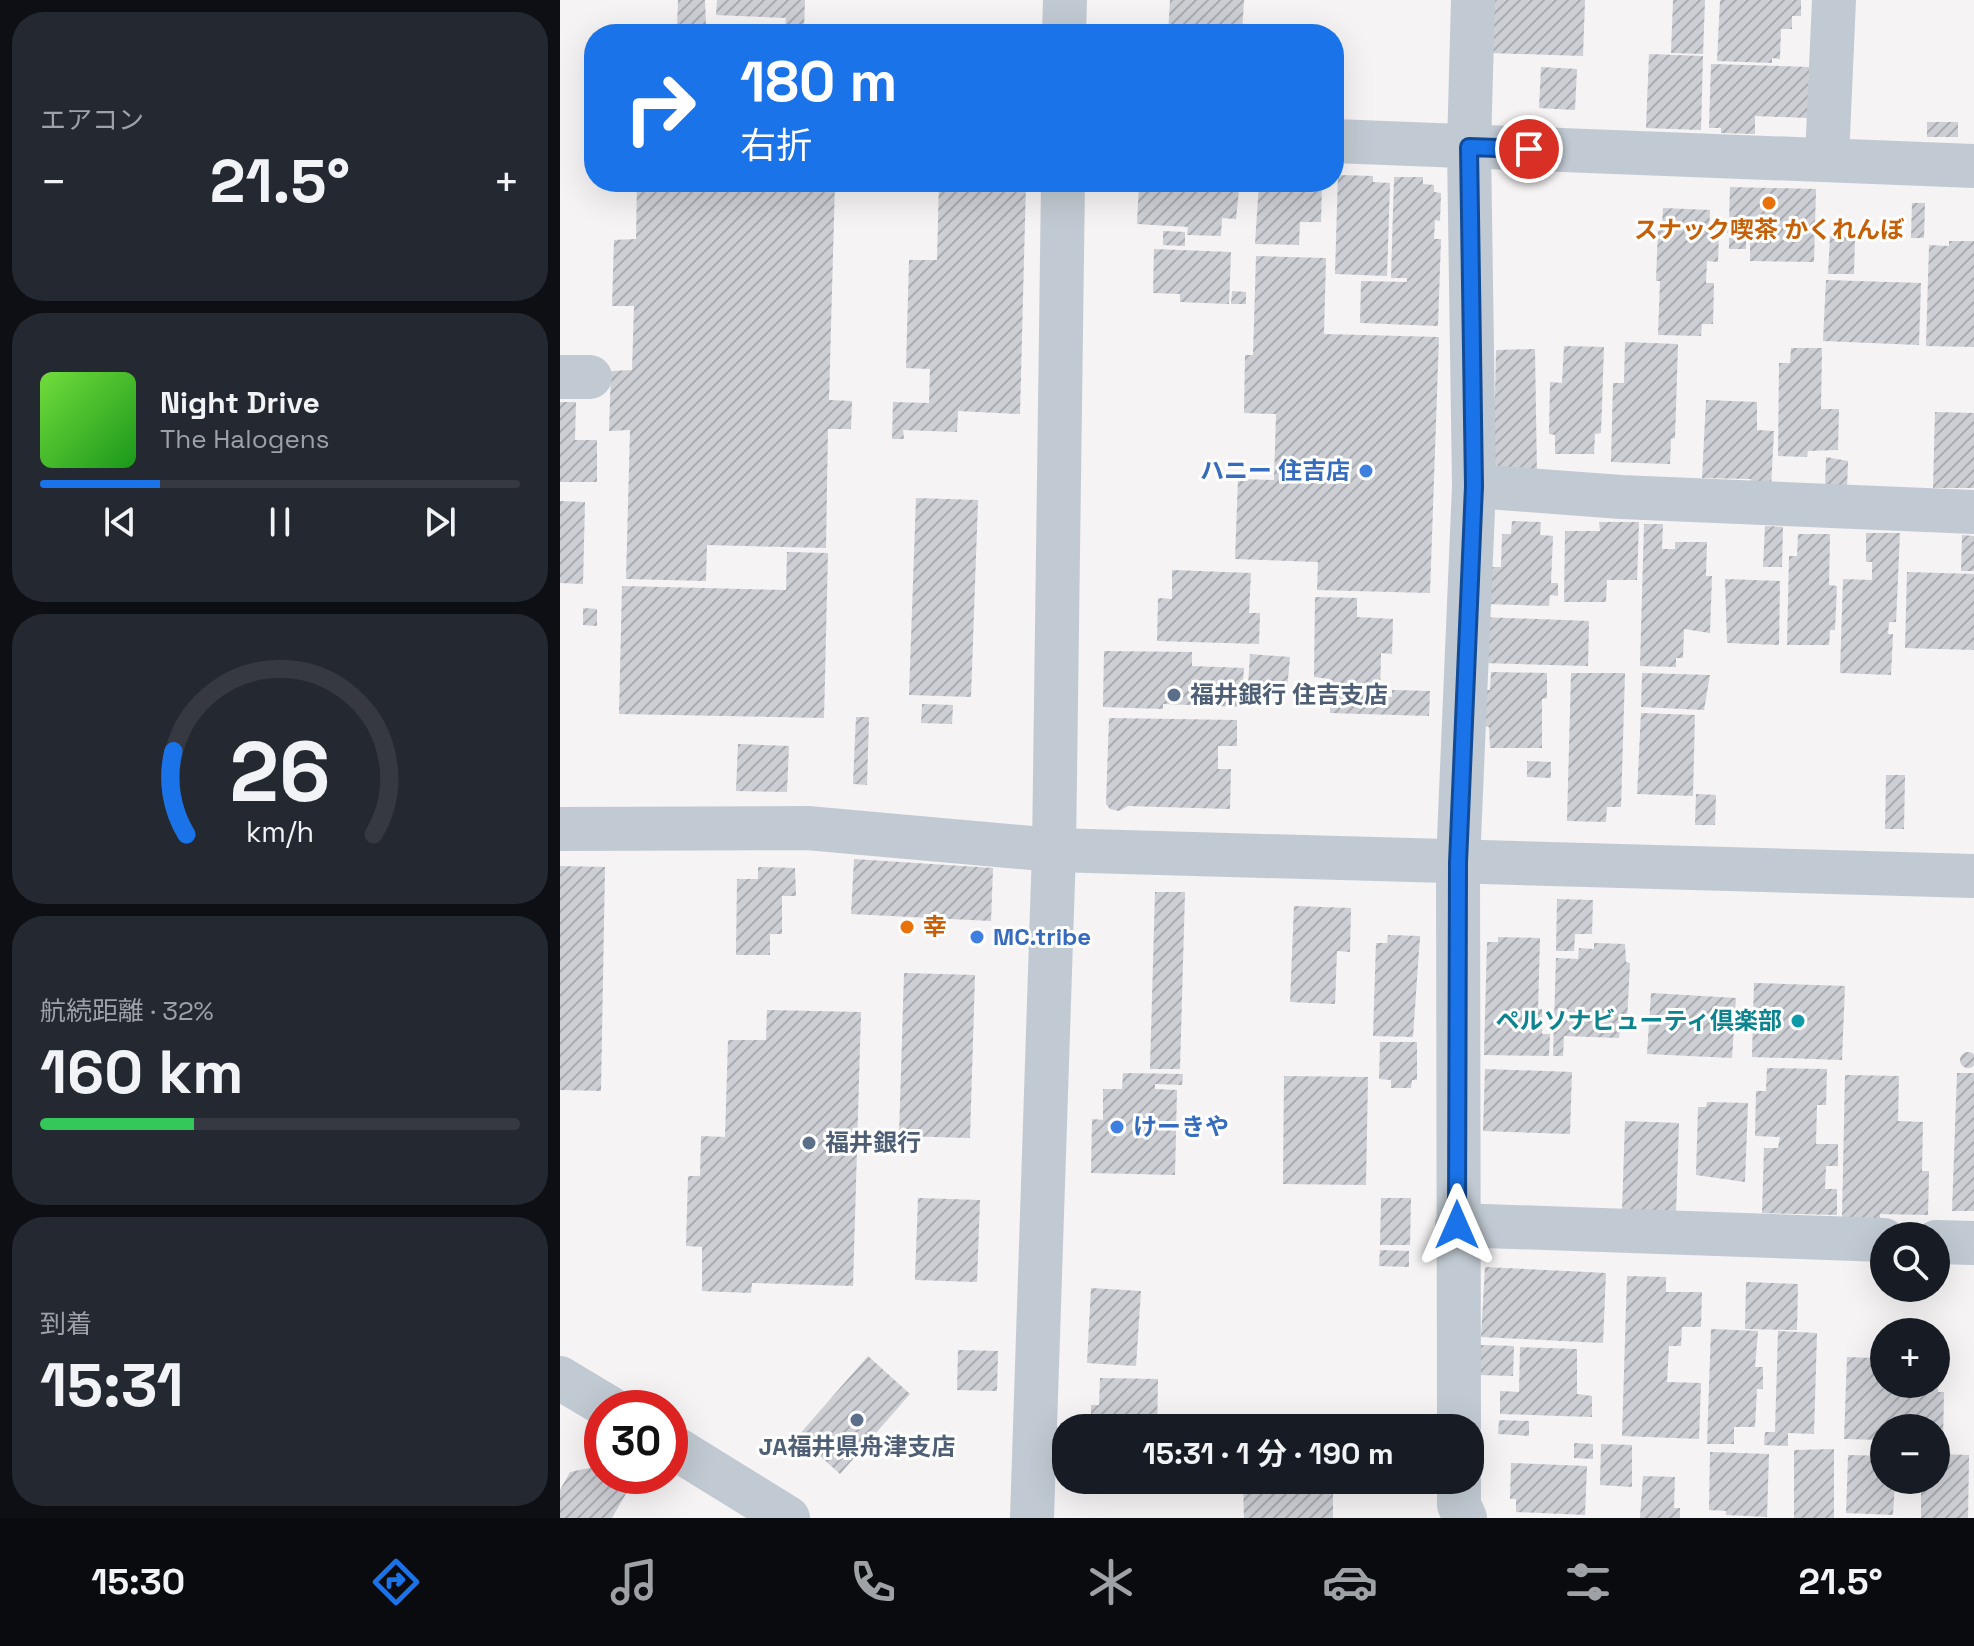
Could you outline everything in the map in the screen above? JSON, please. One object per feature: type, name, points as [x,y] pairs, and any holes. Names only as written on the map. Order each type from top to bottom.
[{"type":"street","points":[[1064,24],[1065,0]]},
{"type":"street","points":[[1459,1414],[1458,863],[1474,486],[1469,147],[1473,0]]},
{"type":"street","points":[[1827,158],[1834,0]]},
{"type":"street","points":[[1344,141],[1974,166]]},
{"type":"street","points":[[1032,1518],[1054,850],[1063,192]]},
{"type":"street","points":[[1474,486],[1621,497],[1974,512]]},
{"type":"street","points":[[560,829],[807,828],[1054,850],[1974,876]]},
{"type":"street","points":[[1457,1225],[1870,1240]]},
{"type":"street","points":[[1950,1242],[1974,1243]]},
{"type":"street","points":[[688,1456],[788,1518]]},
{"type":"street","points":[[1459,1494],[1459,1505],[1465,1518]]},
{"type":"building","points":[[678,0],[705,0],[706,24],[677,24]]},
{"type":"building","points":[[717,0],[805,0],[804,24],[785,24],[786,18],[716,15]]},
{"type":"building","points":[[1170,0],[1244,0],[1243,24],[1169,24]]},
{"type":"building","points":[[1492,0],[1585,0],[1583,56],[1490,53]]},
{"type":"building","points":[[1673,0],[1705,0],[1703,54],[1671,53]]},
{"type":"building","points":[[1720,0],[1801,0],[1801,16],[1792,16],[1792,29],[1781,29],[1780,59],[1772,58],[1772,63],[1717,61]]},
{"type":"building","points":[[1649,54],[1703,56],[1701,130],[1646,128]]},
{"type":"building","points":[[1711,64],[1809,67],[1808,118],[1755,116],[1755,134],[1721,133],[1721,128],[1709,128]]},
{"type":"building","points":[[1541,67],[1577,69],[1575,110],[1539,108]]},
{"type":"building","points":[[1927,122],[1958,122],[1958,137],[1927,137]]},
{"type":"building","points":[[1344,175],[1373,176],[1373,182],[1390,183],[1387,276],[1335,274],[1337,192],[1344,192]]},
{"type":"building","points":[[1394,177],[1423,177],[1423,184],[1434,185],[1434,192],[1441,193],[1440,221],[1435,220],[1434,239],[1441,239],[1438,326],[1360,323],[1361,281],[1407,282],[1407,278],[1391,278]]},
{"type":"building","points":[[1730,187],[1816,189],[1814,262],[1750,261],[1750,221],[1746,221],[1746,249],[1729,249],[1729,233],[1719,233],[1718,262],[1707,261],[1706,283],[1714,283],[1713,324],[1702,324],[1701,336],[1658,335],[1658,228],[1662,228],[1663,208],[1710,210],[1709,234],[1715,234],[1714,220],[1729,221]]},
{"type":"building","points":[[637,192],[835,192],[829,400],[852,401],[851,429],[828,429],[826,548],[707,545],[706,581],[626,579],[630,430],[609,431],[611,371],[632,370],[634,306],[612,306],[614,240],[636,239]]},
{"type":"building","points":[[939,192],[1026,192],[1020,414],[958,411],[957,432],[903,430],[904,439],[892,439],[893,402],[929,403],[930,369],[906,368],[909,260],[937,260]]},
{"type":"building","points":[[1139,192],[1239,192],[1236,219],[1222,218],[1221,236],[1187,235],[1188,227],[1137,224]]},
{"type":"building","points":[[1258,192],[1322,192],[1321,222],[1300,222],[1299,245],[1255,244]]},
{"type":"building","points":[[1912,203],[1925,203],[1924,238],[1911,238]]},
{"type":"building","points":[[1163,231],[1185,232],[1185,246],[1163,245]]},
{"type":"building","points":[[1830,236],[1855,237],[1854,274],[1828,274]]},
{"type":"building","points":[[1949,241],[1974,241],[1974,347],[1926,346],[1929,245],[1949,246]]},
{"type":"building","points":[[1154,249],[1231,252],[1229,304],[1180,302],[1180,294],[1153,293]]},
{"type":"building","points":[[1256,256],[1326,258],[1324,334],[1439,337],[1430,593],[1317,590],[1318,562],[1235,559],[1238,479],[1274,480],[1276,414],[1244,413],[1245,355],[1253,355]]},
{"type":"building","points":[[1826,280],[1921,283],[1919,345],[1823,341]]},
{"type":"building","points":[[1232,291],[1246,292],[1246,304],[1231,304]]},
{"type":"building","points":[[1625,342],[1678,344],[1675,438],[1671,439],[1670,464],[1611,462],[1613,383],[1624,383]]},
{"type":"building","points":[[1564,346],[1604,347],[1601,433],[1595,434],[1594,454],[1555,454],[1555,435],[1549,434],[1550,382],[1562,383]]},
{"type":"building","points":[[1791,348],[1822,348],[1821,409],[1839,409],[1838,450],[1808,451],[1807,457],[1778,456],[1779,363],[1790,363]]},
{"type":"building","points":[[1535,349],[1537,477],[1498,477],[1497,465],[1491,465],[1491,398],[1495,398],[1496,350]]},
{"type":"building","points":[[1706,400],[1757,402],[1757,430],[1774,431],[1771,488],[1750,487],[1751,479],[1702,478]]},
{"type":"building","points":[[560,402],[576,402],[575,440],[597,440],[597,482],[560,482]]},
{"type":"building","points":[[1935,412],[1974,413],[1974,488],[1933,488]]},
{"type":"building","points":[[1826,457],[1848,461],[1847,489],[1825,488]]},
{"type":"building","points":[[916,498],[978,500],[971,697],[909,695]]},
{"type":"building","points":[[560,501],[585,502],[583,584],[560,583]]},
{"type":"building","points":[[1512,521],[1541,522],[1540,535],[1553,536],[1551,583],[1558,583],[1558,596],[1550,595],[1549,606],[1485,604],[1487,567],[1501,567],[1502,534],[1511,534]]},
{"type":"building","points":[[1599,522],[1639,522],[1637,580],[1607,580],[1606,602],[1564,602],[1565,531],[1600,531]]},
{"type":"building","points":[[1644,524],[1663,524],[1662,549],[1675,549],[1675,542],[1707,542],[1706,576],[1712,576],[1710,633],[1684,629],[1683,658],[1676,658],[1676,667],[1640,666]]},
{"type":"building","points":[[1765,526],[1783,527],[1782,567],[1763,567]]},
{"type":"building","points":[[1866,533],[1900,533],[1896,622],[1889,622],[1888,634],[1893,634],[1891,675],[1840,673],[1843,579],[1872,580],[1872,562],[1866,562]]},
{"type":"building","points":[[1798,534],[1830,534],[1829,585],[1837,586],[1835,630],[1830,630],[1829,645],[1787,645],[1789,556],[1797,556]]},
{"type":"building","points":[[1962,535],[1974,536],[1974,571],[1961,571]]},
{"type":"building","points":[[787,552],[828,553],[824,718],[619,714],[622,586],[786,590]]},
{"type":"building","points":[[1172,570],[1251,573],[1249,613],[1260,613],[1259,644],[1157,641],[1158,598],[1172,599]]},
{"type":"building","points":[[1907,572],[1974,574],[1974,650],[1905,648]]},
{"type":"building","points":[[1725,579],[1780,581],[1779,645],[1727,643]]},
{"type":"building","points":[[1315,597],[1357,598],[1357,617],[1393,619],[1392,654],[1381,653],[1380,696],[1392,697],[1392,690],[1430,691],[1429,716],[1330,713],[1330,679],[1314,677]]},
{"type":"building","points":[[583,608],[597,609],[597,626],[583,625]]},
{"type":"building","points":[[1481,617],[1589,621],[1588,666],[1483,663]]},
{"type":"building","points":[[1104,651],[1192,652],[1192,666],[1244,668],[1241,707],[1163,704],[1163,709],[1103,707]]},
{"type":"building","points":[[1250,654],[1290,657],[1287,689],[1248,686]]},
{"type":"building","points":[[1491,672],[1547,673],[1547,698],[1542,699],[1542,748],[1490,748],[1489,727],[1484,726],[1484,690],[1490,690]]},
{"type":"building","points":[[1571,673],[1625,673],[1621,807],[1607,807],[1606,822],[1567,821]]},
{"type":"building","points":[[1642,673],[1710,675],[1704,710],[1641,707]]},
{"type":"building","points":[[922,704],[953,705],[952,724],[921,723]]},
{"type":"building","points":[[1641,713],[1695,715],[1693,796],[1637,794]]},
{"type":"building","points":[[856,717],[869,717],[867,785],[853,784]]},
{"type":"building","points":[[1109,718],[1237,720],[1237,746],[1218,746],[1218,769],[1231,769],[1230,809],[1128,806],[1119,811],[1110,809],[1106,804]]},
{"type":"building","points":[[738,744],[789,746],[787,792],[736,791]]},
{"type":"building","points":[[1527,761],[1551,762],[1551,778],[1527,777]]},
{"type":"building","points":[[1886,775],[1905,775],[1904,829],[1885,829]]},
{"type":"building","points":[[1696,794],[1716,795],[1715,825],[1695,825]]},
{"type":"building","points":[[854,859],[993,868],[991,921],[851,914]]},
{"type":"building","points":[[560,866],[605,867],[601,1091],[560,1090]]},
{"type":"building","points":[[758,867],[795,868],[796,896],[782,896],[782,934],[770,934],[770,955],[736,955],[737,879],[758,879]]},
{"type":"building","points":[[1155,892],[1185,892],[1180,1069],[1150,1069]]},
{"type":"building","points":[[1557,899],[1593,900],[1592,934],[1575,934],[1574,951],[1556,951]]},
{"type":"building","points":[[1294,906],[1351,908],[1350,952],[1337,951],[1335,1004],[1290,1002]]},
{"type":"building","points":[[1388,935],[1420,936],[1413,1037],[1373,1036],[1376,943],[1387,943]]},
{"type":"building","points":[[1498,937],[1540,938],[1538,1009],[1542,1009],[1542,1034],[1550,1034],[1549,1056],[1484,1055],[1487,942],[1498,942]]},
{"type":"building","points":[[1594,943],[1625,944],[1626,962],[1630,963],[1627,1021],[1621,1022],[1619,1038],[1564,1036],[1563,1056],[1553,1056],[1556,958],[1578,959],[1579,948],[1594,949]]},
{"type":"building","points":[[904,973],[975,975],[970,1138],[899,1136]]},
{"type":"building","name":"ペルソナビューティ倶楽部","points":[[1754,983],[1845,986],[1842,1060],[1752,1057]]},
{"type":"building","points":[[1651,993],[1736,998],[1732,1058],[1647,1054]]},
{"type":"building","points":[[767,1010],[861,1012],[853,1286],[752,1283],[751,1293],[702,1291],[702,1247],[686,1246],[688,1176],[700,1176],[701,1136],[725,1137],[728,1040],[766,1040]]},
{"type":"building","points":[[1380,1042],[1417,1042],[1417,1080],[1412,1080],[1411,1088],[1391,1088],[1391,1080],[1379,1079]]},
{"type":"building","points":[[1962,1054],[1974,1054],[1974,1066],[1962,1066]]},
{"type":"building","points":[[1767,1068],[1827,1069],[1826,1105],[1817,1105],[1816,1144],[1838,1144],[1838,1166],[1826,1166],[1825,1189],[1837,1189],[1837,1215],[1762,1213],[1764,1148],[1778,1148],[1780,1137],[1755,1136],[1756,1091],[1766,1091]]},
{"type":"building","points":[[1485,1069],[1572,1072],[1570,1134],[1483,1131]]},
{"type":"building","points":[[1123,1073],[1183,1074],[1182,1085],[1155,1084],[1155,1089],[1177,1090],[1175,1175],[1091,1173],[1092,1119],[1103,1120],[1103,1089],[1122,1089]]},
{"type":"building","points":[[1957,1073],[1974,1073],[1974,1211],[1952,1211]]},
{"type":"building","points":[[1845,1075],[1899,1076],[1898,1121],[1923,1122],[1922,1171],[1929,1171],[1928,1215],[1880,1214],[1880,1220],[1842,1219]]},
{"type":"building","points":[[1284,1076],[1368,1077],[1366,1185],[1283,1184]]},
{"type":"building","points":[[1707,1102],[1748,1103],[1745,1182],[1696,1175],[1698,1107],[1706,1107]]},
{"type":"building","points":[[1625,1121],[1679,1123],[1676,1213],[1622,1212]]},
{"type":"building","points":[[918,1198],[980,1200],[977,1282],[915,1280]]},
{"type":"building","points":[[1381,1198],[1411,1198],[1410,1245],[1380,1245]]},
{"type":"building","points":[[1380,1250],[1409,1251],[1409,1267],[1379,1266]]},
{"type":"building","points":[[1485,1267],[1606,1273],[1603,1343],[1481,1337]]},
{"type":"building","points":[[1627,1276],[1666,1277],[1666,1292],[1702,1292],[1701,1327],[1682,1327],[1681,1346],[1669,1346],[1667,1382],[1701,1383],[1699,1439],[1622,1436]]},
{"type":"building","points":[[1746,1282],[1798,1284],[1797,1330],[1745,1329]]},
{"type":"building","points":[[1091,1288],[1141,1291],[1136,1366],[1087,1363]]},
{"type":"building","points":[[1711,1329],[1758,1331],[1755,1367],[1763,1367],[1763,1389],[1757,1389],[1755,1427],[1734,1427],[1734,1444],[1707,1444]]},
{"type":"building","points":[[1778,1331],[1817,1333],[1814,1434],[1788,1433],[1788,1446],[1764,1445],[1765,1432],[1775,1432]]},
{"type":"building","points":[[1480,1345],[1514,1346],[1513,1376],[1479,1375]]},
{"type":"building","points":[[1520,1347],[1577,1349],[1577,1394],[1592,1396],[1592,1417],[1500,1414],[1500,1391],[1519,1392]]},
{"type":"building","points":[[958,1350],[998,1351],[997,1391],[957,1390]]},
{"type":"building","points":[[868,1356],[910,1394],[840,1474],[798,1436]]},
{"type":"building","points":[[1847,1357],[1870,1358],[1870,1398],[1944,1398],[1944,1414],[1870,1414],[1870,1440],[1844,1439]]},
{"type":"building","points":[[1100,1378],[1158,1379],[1157,1414],[1091,1414],[1091,1405],[1099,1405]]},
{"type":"building","points":[[1499,1420],[1529,1421],[1529,1436],[1498,1434]]},
{"type":"building","points":[[1574,1443],[1593,1444],[1593,1459],[1574,1458]]},
{"type":"building","points":[[1601,1444],[1632,1445],[1632,1487],[1600,1485]]},
{"type":"building","points":[[1834,1449],[1834,1518],[1794,1518],[1794,1450]]},
{"type":"building","points":[[1710,1452],[1769,1454],[1767,1517],[1726,1515],[1726,1511],[1709,1510]]},
{"type":"building","points":[[1950,1454],[1969,1455],[1968,1518],[1921,1518],[1921,1494],[1950,1494]]},
{"type":"building","points":[[1848,1455],[1870,1456],[1870,1494],[1894,1494],[1893,1515],[1846,1513]]},
{"type":"building","points":[[1511,1463],[1587,1466],[1585,1515],[1516,1512],[1516,1499],[1510,1499]]},
{"type":"building","points":[[584,1469],[584,1494],[626,1494],[612,1518],[560,1518],[560,1490],[570,1472]]},
{"type":"building","points":[[1643,1476],[1675,1477],[1674,1508],[1680,1508],[1680,1518],[1640,1518]]},
{"type":"building","points":[[1243,1494],[1333,1494],[1333,1518],[1244,1518]]},
{"type":"place","name":"スナック喫茶 かくれんぼ","points":[[1769,203]]},
{"type":"place","name":"ハニー 住吉店","points":[[1366,471]]},
{"type":"place","name":"福井銀行 住吉支店","points":[[1174,695]]},
{"type":"place","name":"幸","points":[[907,927]]},
{"type":"place","name":"MC.tribe","points":[[977,937]]},
{"type":"place","name":"ペルソナビューティ倶楽部","points":[[1798,1021]]},
{"type":"place","name":"けーきや","points":[[1117,1127]]},
{"type":"place","name":"福井銀行","points":[[809,1143]]},
{"type":"place","name":"JA福井県舟津支店","points":[[857,1420]]},
{"type":"route","points":[[1457,1225],[1458,863],[1474,486],[1469,147],[1529,149]]}]
